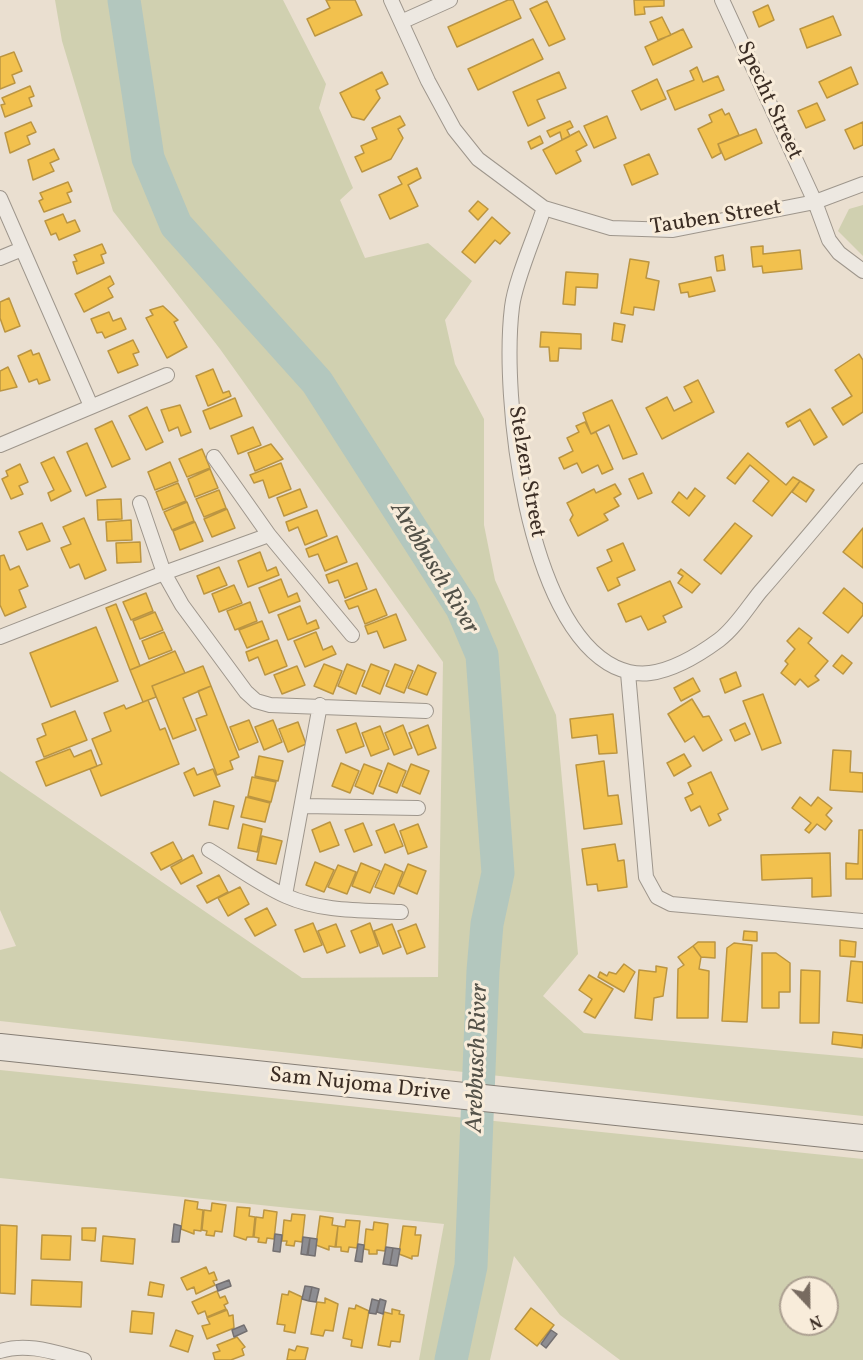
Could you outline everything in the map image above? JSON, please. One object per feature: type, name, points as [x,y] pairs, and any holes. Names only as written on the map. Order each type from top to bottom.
[{"type":"highway","name":"Sam Nujoma Drive","points":[[0,1047],[863,1138]]},
{"type":"street","name":"Tauben Street","points":[[392,0],[428,81],[454,129],[478,159],[544,208],[611,228],[662,231],[815,202],[863,184]]},
{"type":"street","points":[[401,22],[450,0]]},
{"type":"street","name":"Specht Street","points":[[722,0],[815,202]]},
{"type":"street","points":[[0,198],[91,406]]},
{"type":"street","points":[[815,202],[829,240],[839,253],[863,271]]},
{"type":"street","name":"Stelzen Street","points":[[544,208],[512,305],[509,357],[513,411],[528,517],[562,610],[579,637],[597,658],[628,673],[649,674],[673,666],[720,639],[863,471]]},
{"type":"street","points":[[0,258],[22,249]]},
{"type":"street","points":[[0,445],[167,375]]},
{"type":"street","points":[[214,457],[269,535],[352,635]]},
{"type":"street","points":[[140,502],[164,573],[206,640],[256,701],[270,705],[320,705],[426,711]]},
{"type":"street","points":[[0,637],[269,535]]},
{"type":"street","points":[[628,673],[646,878],[657,897],[671,904],[863,921]]},
{"type":"street","points":[[285,896],[320,705]]},
{"type":"street","points":[[303,806],[418,808]]},
{"type":"street","points":[[209,850],[285,896],[314,905],[346,910],[401,912]]},
{"type":"street","points":[[0,1351],[32,1347],[84,1360]]},
{"type":"green space","points":[[55,0],[283,0],[326,84],[319,108],[353,188],[340,200],[365,258],[428,243],[472,281],[445,320],[455,364],[484,419],[484,525],[495,580],[556,715],[578,954],[543,996],[584,1033],[863,1058],[863,1116],[0,1021],[0,950],[16,946],[0,910],[0,771],[302,978],[438,977],[443,662],[220,349],[113,211],[62,41]]},
{"type":"green space","points":[[863,205],[863,256],[838,231],[849,209]]},
{"type":"green space","points":[[0,1070],[863,1159],[863,1360],[620,1360],[560,1315],[514,1256],[490,1360],[419,1360],[444,1224],[0,1178]]},
{"type":"building: Homes","points":[[326,0],[355,0],[362,15],[315,36],[307,19],[330,8]]},
{"type":"building: Homes","points":[[508,0],[513,0],[521,18],[457,47],[448,27]]},
{"type":"building: Homes","points":[[634,0],[664,0],[664,6],[644,7],[645,14],[635,15]]},
{"type":"building: Homes","points":[[547,1],[565,39],[549,46],[530,9]]},
{"type":"building: Homes","points":[[768,5],[774,20],[759,27],[753,12]]},
{"type":"building: Homes","points":[[833,16],[841,35],[807,48],[800,29]]},
{"type":"building: Homes","points":[[662,17],[671,35],[658,40],[650,22]]},
{"type":"building: Homes","points":[[683,29],[692,47],[653,65],[645,47]]},
{"type":"building: Homes","points":[[533,39],[543,59],[478,90],[468,69]]},
{"type":"building: Homes","points":[[14,52],[22,71],[12,75],[15,83],[0,89],[0,57]]},
{"type":"building: Homes","points":[[697,67],[703,82],[718,76],[724,90],[675,110],[667,91],[694,80],[690,71]]},
{"type":"building: Homes","points":[[851,67],[858,84],[827,98],[819,82]]},
{"type":"building: Homes","points":[[382,72],[388,84],[376,90],[380,98],[364,120],[352,117],[340,93]]},
{"type":"building: Homes","points":[[559,72],[566,88],[537,100],[545,118],[528,126],[513,92]]},
{"type":"building: Homes","points":[[657,79],[666,99],[641,110],[632,91]]},
{"type":"building: Homes","points":[[30,86],[34,96],[29,98],[32,106],[5,117],[1,105],[5,104],[2,98]]},
{"type":"building: Homes","points":[[817,103],[825,120],[806,128],[798,111]]},
{"type":"building: Homes","points":[[722,109],[725,115],[729,113],[739,135],[718,144],[721,153],[712,158],[698,129],[712,122],[709,115]]},
{"type":"building: Homes","points":[[400,116],[405,125],[398,129],[403,138],[391,159],[362,172],[355,157],[364,153],[361,146],[377,139],[372,128]]},
{"type":"building: Homes","points":[[607,116],[616,138],[594,148],[584,126]]},
{"type":"building: Homes","points":[[570,121],[573,127],[567,130],[570,136],[562,140],[560,132],[550,137],[547,131]]},
{"type":"building: Homes","points":[[31,122],[36,132],[27,136],[30,144],[10,153],[5,133]]},
{"type":"building: Homes","points":[[863,122],[863,145],[854,149],[845,130]]},
{"type":"building: Homes","points":[[756,129],[762,143],[725,160],[718,144]]},
{"type":"building: Homes","points":[[579,131],[587,145],[576,151],[581,161],[556,174],[543,150]]},
{"type":"building: Homes","points":[[540,136],[543,143],[531,149],[528,142]]},
{"type":"building: Homes","points":[[54,149],[59,159],[50,163],[54,171],[33,180],[28,160]]},
{"type":"building: Homes","points":[[649,154],[658,174],[632,185],[624,165]]},
{"type":"building: Homes","points":[[417,168],[421,178],[408,185],[418,206],[390,219],[379,195],[402,184],[398,177]]},
{"type":"building: Homes","points":[[68,182],[72,191],[67,193],[71,202],[44,212],[39,201],[43,199],[40,193]]},
{"type":"building: Homes","points":[[478,201],[488,209],[478,220],[469,211]]},
{"type":"building: Homes","points":[[63,214],[67,223],[75,220],[80,231],[59,240],[56,233],[51,235],[45,221]]},
{"type":"building: Homes","points":[[492,217],[510,233],[500,244],[495,240],[475,263],[462,252]]},
{"type":"building: Homes","points":[[102,244],[106,253],[101,255],[104,263],[77,274],[73,262],[77,261],[74,255]]},
{"type":"building: Homes","points":[[763,246],[763,254],[800,250],[802,269],[763,273],[762,266],[753,267],[751,247]]},
{"type":"building: Homes","points":[[723,255],[725,270],[717,271],[715,257]]},
{"type":"building: Homes","points":[[630,259],[649,262],[646,278],[659,281],[654,310],[634,307],[633,315],[621,313]]},
{"type":"building: Homes","points":[[566,272],[598,274],[597,288],[576,287],[575,305],[563,304]]},
{"type":"building: Homes","points":[[110,276],[114,284],[108,288],[113,297],[84,312],[75,294]]},
{"type":"building: Homes","points":[[711,277],[715,291],[689,297],[688,292],[681,293],[679,284]]},
{"type":"building: Homes","points":[[9,298],[20,326],[5,332],[0,318],[0,302]]},
{"type":"building: Homes","points":[[163,306],[178,320],[174,322],[187,347],[167,358],[146,318],[153,315],[150,310]]},
{"type":"building: Homes","points":[[109,312],[113,321],[121,318],[126,329],[105,338],[102,332],[97,333],[91,319]]},
{"type":"building: Homes","points":[[614,323],[625,325],[622,342],[612,340]]},
{"type":"building: Homes","points":[[541,332],[581,334],[581,349],[559,348],[558,361],[550,361],[549,347],[540,347]]},
{"type":"building: Homes","points":[[133,340],[139,352],[133,354],[138,365],[118,373],[108,351]]},
{"type":"building: Homes","points":[[31,350],[33,355],[39,353],[50,380],[39,384],[37,379],[29,382],[18,356]]},
{"type":"building: Homes","points":[[859,354],[863,360],[863,412],[843,425],[832,408],[852,396],[835,370]]},
{"type":"building: Homes","points":[[8,367],[17,387],[0,391],[0,371]]},
{"type":"building: Homes","points":[[213,369],[223,393],[229,391],[231,396],[208,406],[196,376]]},
{"type":"building: Homes","points":[[698,380],[714,412],[662,439],[646,408],[667,397],[674,411],[692,402],[684,387]]},
{"type":"building: Homes","points":[[235,398],[242,416],[210,429],[203,411]]},
{"type":"building: Homes","points":[[612,400],[637,454],[623,459],[609,425],[591,434],[583,413]]},
{"type":"building: Homes","points":[[180,405],[191,432],[181,436],[178,427],[169,431],[161,410]]},
{"type":"building: Homes","points":[[147,407],[163,442],[146,450],[129,416]]},
{"type":"building: Homes","points":[[810,409],[827,437],[814,445],[800,420],[788,427],[786,423]]},
{"type":"building: Homes","points":[[112,421],[130,459],[112,467],[95,429]]},
{"type":"building: Homes","points":[[585,422],[591,434],[596,432],[613,469],[602,474],[598,465],[582,473],[577,463],[564,469],[559,458],[573,451],[567,438],[579,432],[576,426]]},
{"type":"building: Homes","points":[[253,427],[261,445],[238,454],[231,436]]},
{"type":"building: Homes","points":[[87,443],[106,487],[86,496],[67,452]]},
{"type":"building: Homes","points":[[271,444],[283,459],[255,471],[248,453]]},
{"type":"building: Homes","points":[[202,449],[210,468],[187,477],[179,459]]},
{"type":"building: Homes","points":[[748,453],[786,485],[793,477],[800,481],[772,516],[753,501],[769,481],[750,465],[735,484],[727,478]]},
{"type":"building: Homes","points":[[54,457],[71,491],[51,501],[48,493],[54,490],[41,463]]},
{"type":"building: Homes","points":[[170,462],[178,481],[155,490],[148,472]]},
{"type":"building: Homes","points":[[281,463],[291,489],[269,498],[263,480],[254,483],[250,475]]},
{"type":"building: Homes","points":[[20,464],[28,482],[19,486],[23,494],[11,499],[2,479],[8,476],[6,471]]},
{"type":"building: Homes","points":[[210,469],[218,488],[195,497],[188,479]]},
{"type":"building: Homes","points":[[643,473],[652,493],[638,499],[629,479]]},
{"type":"building: Homes","points":[[800,481],[814,490],[806,502],[792,492]]},
{"type":"building: Homes","points":[[178,483],[186,501],[163,510],[156,492]]},
{"type":"building: Homes","points":[[615,484],[621,494],[614,498],[619,506],[604,514],[608,520],[578,536],[570,520],[573,515],[567,503],[594,489],[596,493]]},
{"type":"building: Homes","points":[[695,488],[705,496],[689,516],[672,502],[679,492],[687,499]]},
{"type":"building: Homes","points":[[300,489],[307,507],[284,516],[277,498]]},
{"type":"building: Homes","points":[[219,490],[226,508],[204,517],[196,499]]},
{"type":"building: Homes","points":[[121,499],[122,519],[98,520],[97,500]]},
{"type":"building: Homes","points":[[187,502],[194,521],[172,530],[164,512]]},
{"type":"building: Homes","points":[[227,509],[235,528],[212,537],[204,519]]},
{"type":"building: Homes","points":[[317,510],[327,536],[305,545],[298,527],[289,531],[286,522]]},
{"type":"building: Homes","points":[[84,518],[106,570],[85,579],[79,564],[70,568],[61,548],[71,544],[63,527]]},
{"type":"building: Homes","points":[[131,520],[132,540],[107,541],[106,522]]},
{"type":"building: Homes","points":[[195,522],[203,541],[180,550],[173,531]]},
{"type":"building: Homes","points":[[42,523],[50,541],[27,550],[19,532]]},
{"type":"building: Homes","points":[[735,523],[752,536],[721,574],[704,560]]},
{"type":"building: Homes","points":[[863,528],[863,568],[843,552]]},
{"type":"building: Homes","points":[[337,536],[347,562],[325,571],[318,554],[309,557],[306,549]]},
{"type":"building: Homes","points":[[140,542],[141,562],[117,563],[116,543]]},
{"type":"building: Homes","points":[[623,543],[635,570],[617,578],[620,585],[608,591],[597,568],[612,561],[607,550]]},
{"type":"building: Homes","points":[[260,552],[267,571],[276,567],[279,575],[248,587],[238,561]]},
{"type":"building: Homes","points":[[4,555],[10,570],[19,566],[28,586],[19,590],[26,607],[5,616],[0,605],[0,556]]},
{"type":"building: Homes","points":[[357,563],[367,589],[345,598],[338,580],[329,583],[326,575]]},
{"type":"building: Homes","points":[[219,567],[227,585],[204,594],[197,576]]},
{"type":"building: Homes","points":[[681,569],[700,584],[692,593],[678,583],[683,576],[678,573]]},
{"type":"building: Homes","points":[[281,579],[288,597],[297,593],[300,601],[269,613],[259,588]]},
{"type":"building: Homes","points":[[670,581],[682,607],[663,616],[666,622],[648,630],[641,616],[626,622],[618,604]]},
{"type":"building: Homes","points":[[234,585],[242,603],[219,612],[212,594]]},
{"type":"building: Homes","points":[[844,588],[863,604],[863,615],[848,633],[823,613]]},
{"type":"building: Homes","points":[[376,589],[387,615],[365,624],[358,606],[349,609],[345,601]]},
{"type":"building: Homes","points":[[146,593],[153,611],[131,620],[123,602]]},
{"type":"building: Homes","points":[[250,602],[257,621],[235,630],[227,611]]},
{"type":"building: Homes","points":[[116,604],[140,666],[130,670],[106,608]]},
{"type":"building: Homes","points":[[300,606],[307,624],[316,620],[319,628],[288,640],[278,615]]},
{"type":"building: Homes","points":[[155,612],[163,630],[140,639],[133,621]]},
{"type":"building: Homes","points":[[396,614],[406,640],[384,648],[377,631],[368,634],[365,626]]},
{"type":"building: Homes","points":[[262,621],[269,639],[247,648],[239,630]]},
{"type":"building: Homes","points":[[96,627],[118,681],[51,707],[30,653]]},
{"type":"building: Homes","points":[[799,628],[812,638],[808,643],[828,661],[815,676],[819,680],[808,687],[800,679],[795,685],[781,673],[788,664],[785,661],[795,649],[787,641]]},
{"type":"building: Homes","points":[[164,632],[172,650],[149,659],[142,641]]},
{"type":"building: Homes","points":[[316,632],[323,650],[332,646],[336,654],[305,667],[294,641]]},
{"type":"building: Homes","points":[[277,640],[287,666],[265,675],[258,657],[249,661],[246,652]]},
{"type":"building: Homes","points":[[175,651],[185,673],[152,686],[156,697],[143,702],[130,670]]},
{"type":"building: Homes","points":[[842,655],[852,663],[843,674],[833,666]]},
{"type":"building: Homes","points":[[324,664],[342,671],[333,694],[314,686]]},
{"type":"building: Homes","points":[[347,664],[365,671],[356,694],[338,686]]},
{"type":"building: Homes","points":[[371,664],[389,671],[380,694],[362,686]]},
{"type":"building: Homes","points":[[395,664],[413,671],[404,693],[386,686]]},
{"type":"building: Homes","points":[[418,665],[436,673],[427,695],[408,688]]},
{"type":"building: Homes","points":[[203,666],[211,686],[183,698],[196,730],[173,739],[152,686]]},
{"type":"building: Homes","points":[[297,666],[305,685],[282,694],[274,675]]},
{"type":"building: Homes","points":[[736,672],[741,686],[725,693],[720,679]]},
{"type":"building: Homes","points":[[693,678],[700,691],[681,701],[674,688]]},
{"type":"building: Homes","points":[[211,686],[239,757],[230,761],[233,769],[217,775],[196,719],[207,715],[198,691]]},
{"type":"building: Homes","points":[[763,694],[781,743],[762,750],[743,701]]},
{"type":"building: Homes","points":[[692,699],[703,717],[709,716],[722,740],[703,751],[694,736],[685,742],[668,714]]},
{"type":"building: Homes","points":[[148,700],[160,730],[165,728],[179,764],[101,796],[90,769],[102,764],[92,739],[111,731],[104,713],[124,705],[126,709]]},
{"type":"building: Homes","points":[[75,711],[87,740],[44,757],[37,739],[46,735],[42,724]]},
{"type":"building: Homes","points":[[613,714],[617,753],[599,754],[597,735],[572,738],[570,719]]},
{"type":"building: Homes","points":[[249,720],[258,742],[239,750],[230,727]]},
{"type":"building: Homes","points":[[273,720],[282,742],[264,750],[255,727]]},
{"type":"building: Homes","points":[[298,722],[306,744],[288,752],[279,729]]},
{"type":"building: Homes","points":[[356,723],[364,746],[346,753],[337,730]]},
{"type":"building: Homes","points":[[745,723],[750,734],[735,741],[730,730]]},
{"type":"building: Homes","points":[[403,725],[412,748],[394,755],[385,733]]},
{"type":"building: Homes","points":[[428,725],[436,748],[418,755],[409,733]]},
{"type":"building: Homes","points":[[380,726],[389,749],[371,756],[362,733]]},
{"type":"building: Homes","points":[[70,749],[74,757],[91,750],[97,766],[46,786],[36,762]]},
{"type":"building: Homes","points":[[833,750],[851,751],[850,772],[863,773],[863,792],[830,790]]},
{"type":"building: Homes","points":[[684,754],[691,766],[674,776],[667,763]]},
{"type":"building: Homes","points":[[259,756],[283,761],[278,781],[255,776]]},
{"type":"building: Homes","points":[[604,761],[608,796],[618,795],[622,824],[584,829],[576,765]]},
{"type":"building: Homes","points":[[341,763],[359,771],[350,793],[332,786]]},
{"type":"building: Homes","points":[[388,763],[406,771],[397,793],[379,786]]},
{"type":"building: Homes","points":[[364,764],[382,771],[373,794],[355,786]]},
{"type":"building: Homes","points":[[411,764],[429,771],[420,794],[402,786]]},
{"type":"building: Homes","points":[[194,768],[197,775],[213,769],[220,786],[194,796],[184,773]]},
{"type":"building: Homes","points":[[711,772],[728,809],[718,814],[721,820],[709,826],[700,806],[691,811],[685,798],[693,794],[688,783]]},
{"type":"building: Homes","points":[[252,777],[276,782],[271,802],[248,796]]},
{"type":"building: Homes","points":[[246,797],[270,803],[265,822],[241,817]]},
{"type":"building: Homes","points":[[800,797],[811,806],[818,797],[832,808],[826,815],[832,821],[825,830],[817,824],[809,833],[805,830],[811,823],[792,808]]},
{"type":"building: Homes","points":[[214,801],[234,806],[228,829],[209,825]]},
{"type":"building: Homes","points":[[330,822],[339,845],[320,852],[312,830]]},
{"type":"building: Homes","points":[[363,823],[372,845],[354,852],[345,830]]},
{"type":"building: Homes","points":[[243,824],[262,829],[257,852],[238,848]]},
{"type":"building: Homes","points":[[394,824],[403,846],[385,853],[376,831]]},
{"type":"building: Homes","points":[[418,824],[427,847],[408,854],[400,831]]},
{"type":"building: Homes","points":[[859,830],[863,830],[863,879],[846,879],[846,863],[858,864]]},
{"type":"building: Homes","points":[[262,836],[282,841],[276,864],[257,860]]},
{"type":"building: Homes","points":[[173,842],[182,859],[161,870],[151,853]]},
{"type":"building: Homes","points":[[615,844],[618,861],[624,860],[627,887],[598,891],[597,884],[587,885],[582,849]]},
{"type":"building: Homes","points":[[830,853],[831,896],[812,897],[812,878],[762,880],[761,855]]},
{"type":"building: Homes","points":[[193,855],[202,873],[181,884],[171,867]]},
{"type":"building: Homes","points":[[315,862],[334,870],[324,892],[306,885]]},
{"type":"building: Homes","points":[[361,863],[380,871],[370,893],[352,886]]},
{"type":"building: Homes","points":[[385,864],[403,872],[394,894],[375,887]]},
{"type":"building: Homes","points":[[408,864],[426,871],[417,894],[399,886]]},
{"type":"building: Homes","points":[[338,865],[356,872],[347,894],[328,887]]},
{"type":"building: Homes","points":[[219,875],[228,892],[207,903],[197,886]]},
{"type":"building: Homes","points":[[240,887],[249,904],[228,916],[218,898]]},
{"type":"building: Homes","points":[[267,908],[276,925],[255,936],[245,919]]},
{"type":"building: Homes","points":[[313,923],[322,945],[304,952],[295,930]]},
{"type":"building: Homes","points":[[370,923],[378,946],[360,953],[351,931]]},
{"type":"building: Homes","points":[[336,924],[345,946],[327,953],[318,931]]},
{"type":"building: Homes","points":[[392,924],[401,947],[383,954],[374,931]]},
{"type":"building: Homes","points":[[416,924],[425,947],[407,954],[398,931]]},
{"type":"building: Homes","points":[[744,931],[757,932],[757,941],[743,940]]},
{"type":"building: Homes","points":[[840,940],[856,942],[855,957],[840,956]]},
{"type":"building: Homes","points":[[698,942],[715,942],[715,958],[701,957],[693,946]]},
{"type":"building: Homes","points":[[734,943],[752,945],[747,1022],[722,1021],[727,948]]},
{"type":"building: Homes","points":[[693,946],[701,957],[699,969],[709,971],[708,1018],[677,1018],[678,969],[684,965],[678,957]]},
{"type":"building: Homes","points":[[762,953],[776,953],[790,963],[790,992],[779,992],[779,1008],[762,1008]]},
{"type":"building: Homes","points":[[851,961],[863,962],[863,1003],[847,1001]]},
{"type":"building: Homes","points":[[624,964],[635,972],[624,992],[598,977],[600,972],[607,976],[609,972],[616,974]]},
{"type":"building: Homes","points":[[656,966],[667,968],[663,996],[654,998],[652,1020],[635,1018],[639,970],[656,972]]},
{"type":"building: Homes","points":[[801,970],[820,971],[819,1023],[800,1023]]},
{"type":"building: Homes","points":[[589,975],[613,989],[595,1018],[584,1012],[592,999],[579,990]]},
{"type":"building: Homes","points":[[833,1032],[863,1035],[862,1048],[832,1044]]},
{"type":"building: Homes","points":[[185,1200],[198,1202],[197,1209],[203,1210],[201,1231],[194,1230],[194,1234],[181,1229]]},
{"type":"building: Homes","points":[[212,1203],[226,1205],[222,1232],[215,1231],[214,1236],[206,1235],[207,1231],[202,1230],[204,1210],[211,1211]]},
{"type":"building: Homes","points":[[237,1207],[250,1208],[249,1216],[255,1217],[253,1237],[247,1237],[246,1240],[234,1236]]},
{"type":"building: Homes","points":[[264,1210],[277,1212],[274,1239],[267,1238],[266,1243],[258,1242],[259,1238],[254,1237],[256,1217],[263,1218]]},
{"type":"building: Homes","points":[[292,1214],[305,1215],[302,1242],[295,1241],[294,1246],[286,1245],[287,1241],[282,1241],[284,1220],[291,1221]]},
{"type":"building: Homes","points":[[320,1216],[333,1218],[332,1225],[338,1226],[335,1247],[329,1246],[329,1250],[316,1245]]},
{"type":"building: Homes","points":[[346,1220],[360,1221],[357,1248],[349,1247],[348,1252],[341,1251],[341,1247],[336,1247],[338,1226],[345,1227]]},
{"type":"building: Homes","points":[[374,1222],[388,1224],[385,1251],[377,1250],[377,1254],[369,1254],[369,1250],[364,1249],[366,1229],[373,1230]]},
{"type":"building: Homes","points":[[0,1225],[17,1226],[15,1294],[0,1293]]},
{"type":"building: Homes","points":[[403,1226],[416,1227],[415,1235],[421,1235],[418,1256],[412,1256],[412,1259],[399,1254]]},
{"type":"building: Homes","points":[[82,1228],[96,1228],[95,1241],[82,1240]]},
{"type":"building: Homes","points":[[42,1235],[71,1236],[70,1260],[41,1259]]},
{"type":"building: Homes","points":[[103,1236],[135,1239],[133,1264],[101,1261]]},
{"type":"building: Homes","points":[[206,1267],[209,1274],[214,1272],[217,1280],[213,1281],[215,1285],[196,1294],[194,1287],[187,1290],[181,1278]]},
{"type":"building: Homes","points":[[32,1280],[82,1282],[81,1307],[31,1305]]},
{"type":"building: Homes","points":[[150,1282],[164,1285],[162,1297],[148,1295]]},
{"type":"building: Homes","points":[[217,1291],[220,1298],[225,1296],[228,1303],[224,1305],[226,1309],[207,1317],[205,1311],[198,1314],[192,1302]]},
{"type":"building: Homes","points":[[289,1291],[302,1297],[295,1333],[284,1331],[285,1325],[277,1324],[282,1294],[288,1295]]},
{"type":"building: Homes","points":[[325,1298],[338,1304],[333,1331],[325,1330],[323,1336],[311,1334],[317,1302],[325,1303]]},
{"type":"building: Homes","points":[[356,1305],[369,1311],[362,1348],[351,1346],[352,1340],[343,1338],[349,1308],[355,1309]]},
{"type":"building: Homes","points":[[531,1308],[554,1325],[537,1346],[515,1329]]},
{"type":"building: Homes","points":[[392,1309],[404,1315],[400,1342],[391,1341],[390,1347],[378,1345],[384,1312],[392,1314]]},
{"type":"building: Homes","points":[[227,1310],[229,1316],[233,1315],[234,1328],[207,1339],[202,1326],[210,1324],[207,1318]]},
{"type":"building: Homes","points":[[132,1311],[154,1313],[152,1334],[130,1332]]},
{"type":"building: Homes","points":[[176,1330],[193,1336],[188,1352],[170,1346]]},
{"type":"building: Homes","points":[[237,1337],[245,1347],[242,1349],[244,1355],[231,1360],[215,1360],[213,1353],[220,1351],[217,1345]]},
{"type":"building: Homes","points":[[297,1346],[308,1348],[305,1360],[287,1360],[289,1349],[295,1351]]},
{"type":"building: Industry","points":[[174,1224],[181,1226],[179,1242],[172,1242]]},
{"type":"building: Industry","points":[[275,1234],[282,1235],[280,1252],[273,1251]]},
{"type":"building: Industry","points":[[303,1237],[310,1238],[307,1255],[301,1254]]},
{"type":"building: Industry","points":[[310,1238],[317,1239],[315,1256],[308,1255]]},
{"type":"building: Industry","points":[[358,1244],[364,1245],[362,1262],[355,1261]]},
{"type":"building: Industry","points":[[386,1247],[393,1248],[390,1265],[383,1264]]},
{"type":"building: Industry","points":[[393,1248],[400,1249],[397,1266],[390,1265]]},
{"type":"building: Industry","points":[[229,1280],[231,1286],[218,1291],[216,1285]]},
{"type":"building: Industry","points":[[305,1286],[312,1287],[309,1301],[302,1299]]},
{"type":"building: Industry","points":[[312,1287],[319,1289],[316,1302],[309,1301]]},
{"type":"building: Industry","points":[[372,1299],[379,1301],[376,1314],[369,1313]]},
{"type":"building: Industry","points":[[380,1299],[386,1301],[383,1314],[377,1312]]},
{"type":"building: Industry","points":[[244,1325],[247,1331],[234,1337],[232,1330]]},
{"type":"building: Industry","points":[[551,1330],[557,1334],[546,1348],[541,1344]]},
{"type":"waterway","name":"Arebbusch River","points":[[124,0],[148,158],[176,225],[317,382],[462,608],[482,655],[498,873],[487,924],[483,971],[471,1266],[451,1360]]}]
